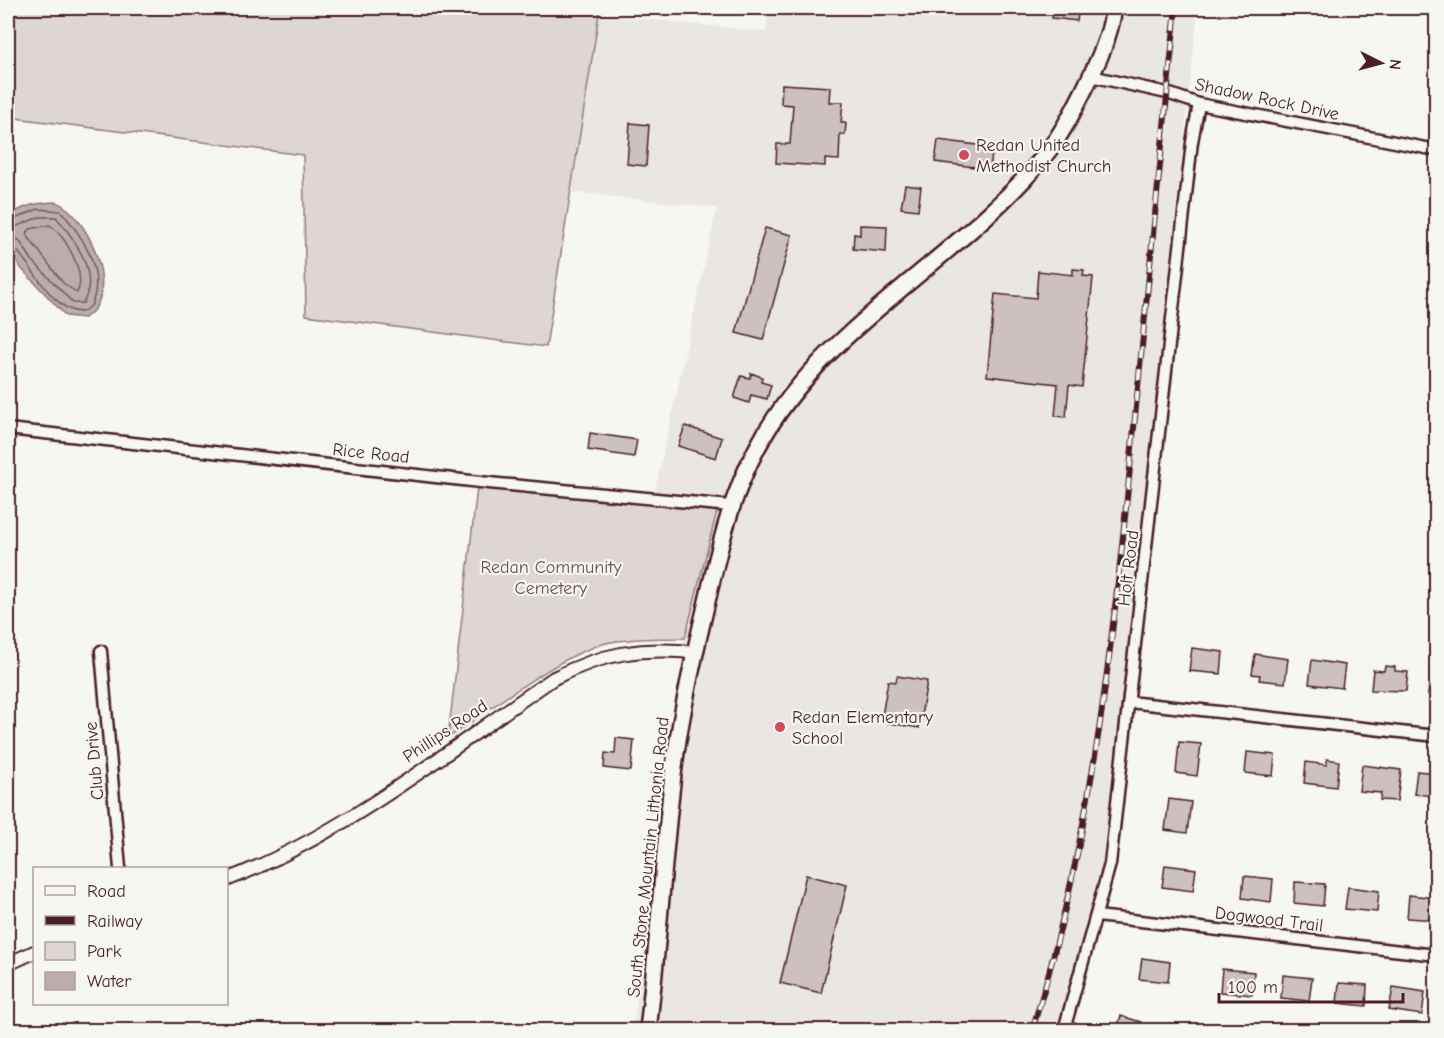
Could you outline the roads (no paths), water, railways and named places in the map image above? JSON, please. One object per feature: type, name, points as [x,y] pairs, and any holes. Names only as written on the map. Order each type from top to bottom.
[{"type":"main road","name":"South Stone Mountain Lithonia Road","points":[[648,1030],[670,801],[695,652],[730,506],[758,446],[797,388],[848,337],[992,211],[1042,160],[1067,123],[1091,75],[1109,32],[1114,8]]},
{"type":"street","name":"Shadow Rock Drive","points":[[1091,75],[1167,93],[1199,104],[1437,150]]},
{"type":"street","name":"Holt Road","points":[[1064,1030],[1110,864],[1192,142],[1199,104]]},
{"type":"street","name":"Rice Road","points":[[8,429],[489,483],[730,506]]},
{"type":"street","name":"Phillips Road","points":[[228,879],[265,865],[326,834],[554,678],[579,665],[635,650],[695,652]]},
{"type":"street","name":"Club Drive","points":[[100,651],[120,867]]},
{"type":"street","points":[[1129,702],[1437,736]]},
{"type":"street","name":"Dogwood Trail","points":[[1097,916],[1437,956]]},
{"type":"street","points":[[8,963],[33,952]]},
{"type":"water","points":[[56,202],[80,222],[97,257],[101,275],[101,293],[96,307],[84,318],[66,316],[21,268],[8,246],[8,218],[30,206]]},
{"type":"railway","points":[[1032,1030],[1069,891],[1096,752],[1123,539],[1176,8]]},
{"type":"place","name":"Redan United Methodist Church","points":[[964,155]]},
{"type":"place","name":"Redan Elementary School","points":[[780,727]]},
{"type":"park label","name":"Redan Community Cemetery","points":[[551,577]]}]
